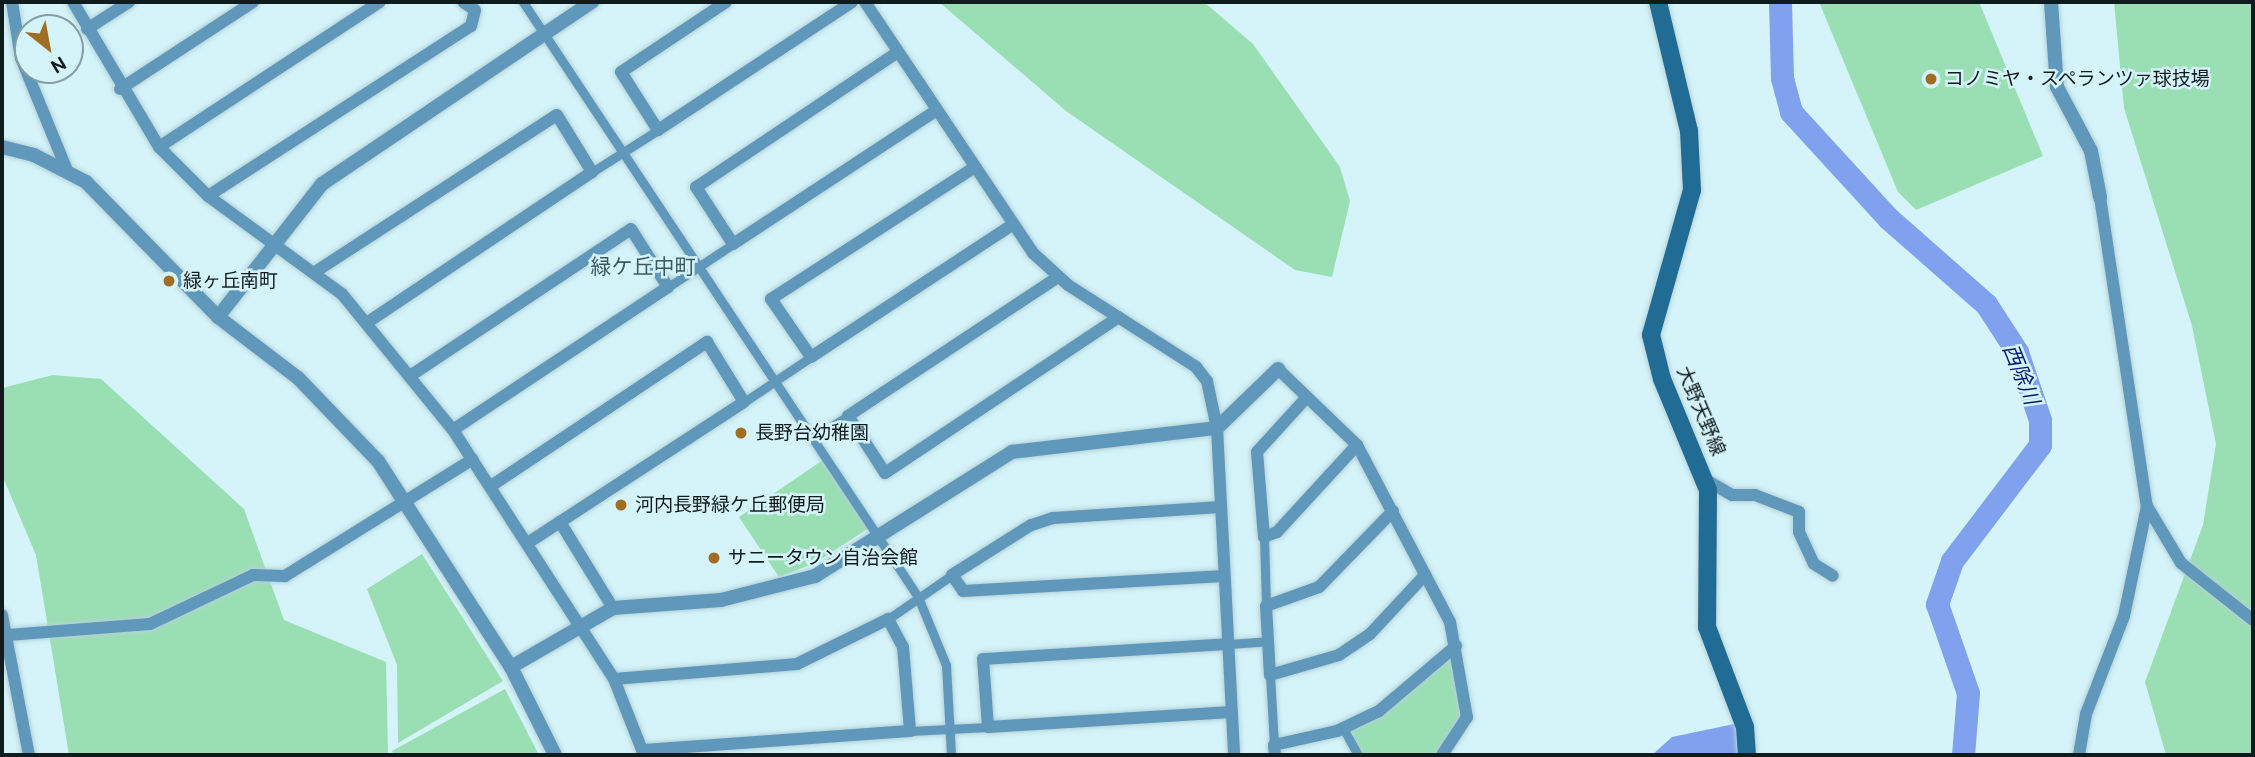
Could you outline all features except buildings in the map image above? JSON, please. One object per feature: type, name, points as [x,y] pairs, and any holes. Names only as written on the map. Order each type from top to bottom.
[{"type":"main road","name":"大野天野線","points":[[1658,2],[1689,131],[1692,190],[1651,335],[1662,379],[1706,480],[1707,627],[1745,727],[1748,755]]},
{"type":"street","points":[[12,2],[21,58],[67,170],[218,317],[314,394],[377,461],[511,667],[555,755]]},
{"type":"street","points":[[73,2],[120,89],[159,147],[208,197],[316,272],[368,322],[453,430],[528,542],[614,679],[643,753],[910,731],[1232,712]]},
{"type":"street","points":[[87,29],[129,2]]},
{"type":"street","points":[[120,89],[253,2]]},
{"type":"street","points":[[159,147],[380,2]]},
{"type":"street","points":[[208,197],[471,26],[475,10],[463,2]]},
{"type":"street","points":[[523,2],[702,267],[918,597],[946,665],[951,755]]},
{"type":"street","points":[[658,130],[621,72],[726,2]]},
{"type":"street","points":[[368,322],[852,2]]},
{"type":"street","points":[[865,2],[1012,225],[1058,277],[1196,367],[1213,395],[1234,755]]},
{"type":"street","points":[[2052,2],[2057,87],[2091,151],[2100,197],[2147,506],[2124,616],[2086,714],[2079,755]]},
{"type":"street","points":[[218,317],[272,243],[322,184],[546,33],[583,4]]},
{"type":"street","points":[[733,244],[696,187],[898,52]]},
{"type":"street","points":[[453,430],[937,110]]},
{"type":"street","points":[[316,272],[557,115],[592,172]]},
{"type":"street","points":[[2,148],[67,170]]},
{"type":"street","points":[[811,357],[771,299],[975,167]]},
{"type":"street","points":[[528,542],[1012,225]]},
{"type":"street","points":[[410,376],[631,229],[668,287]]},
{"type":"street","points":[[813,438],[1058,277]]},
{"type":"street","points":[[848,416],[885,473],[1119,317]]},
{"type":"street","points":[[491,486],[707,342],[744,402]]},
{"type":"street","points":[[511,667],[579,625],[613,608],[776,589],[815,576],[1012,452],[1217,428],[1278,369],[1357,445],[1425,575],[1456,646],[1467,717],[1442,755]]},
{"type":"street","points":[[1307,397],[1257,452],[1275,750],[1343,728],[1405,694],[1456,646]]},
{"type":"street","points":[[1264,537],[1277,533],[1357,445]]},
{"type":"street","points":[[6,639],[150,624],[253,575],[285,576],[405,504],[473,459]]},
{"type":"street","points":[[1706,480],[1732,495],[1766,498],[1799,512],[1799,532],[1814,564],[1833,576]]},
{"type":"street","points":[[2147,506],[2181,563],[2253,620]]},
{"type":"street","points":[[614,679],[797,664],[888,619],[1031,525],[1053,518],[1220,507]]},
{"type":"street","points":[[1266,606],[1319,587],[1393,511]]},
{"type":"street","points":[[560,522],[613,608]]},
{"type":"street","points":[[952,575],[963,591],[1224,576]]},
{"type":"street","points":[[1270,676],[1339,655],[1370,634],[1425,575]]},
{"type":"street","points":[[2,615],[29,755]]},
{"type":"street","points":[[888,619],[903,647],[910,731]]},
{"type":"street","points":[[988,727],[983,659],[1268,641]]},
{"type":"street","points":[[1343,728],[1358,755]]},
{"type":"green space","points":[[939,2],[1204,2],[1253,44],[1340,167],[1350,201],[1332,277],[1295,270],[1066,111]]},
{"type":"green space","name":"コノミヤ・スペランツァ球技場","points":[[1819,2],[1979,2],[2043,156],[1916,210],[1898,192]]},
{"type":"green space","points":[[2114,2],[2253,2],[2253,755],[2166,755],[2145,682],[2203,525],[2216,444],[2192,326],[2124,108]]},
{"type":"green space","points":[[53,375],[101,379],[244,509],[284,620],[386,662],[388,755],[69,755],[36,555],[2,475],[2,388]]},
{"type":"green space","points":[[823,460],[869,528],[815,563],[779,577],[739,517]]},
{"type":"green space","points":[[422,554],[503,681],[398,743],[397,665],[367,589]]},
{"type":"green space","points":[[1455,650],[1465,717],[1439,755],[1363,755],[1347,727],[1406,696]]},
{"type":"green space","points":[[505,689],[539,755],[394,755],[392,751]]},
{"type":"water","points":[[1739,723],[1742,755],[1652,755],[1672,737]]},
{"type":"waterway","name":"西除川","points":[[1780,2],[1782,78],[1791,112],[1888,218],[1986,304],[2017,352],[2040,420],[2040,445],[1952,561],[1937,604],[1968,693],[1963,755]]},
{"type":"place","name":"コノミヤ・スペランツァ球技場","points":[[1931,79]]},
{"type":"place","name":"緑ヶ丘南町","points":[[169,281]]},
{"type":"place","name":"長野台幼稚園","points":[[741,433]]},
{"type":"place","name":"河内長野緑ケ丘郵便局","points":[[621,505]]},
{"type":"place","name":"サニータウン自治会館","points":[[714,558]]},
{"type":"district","name":"緑ケ丘中町","points":[[643,266]]}]
